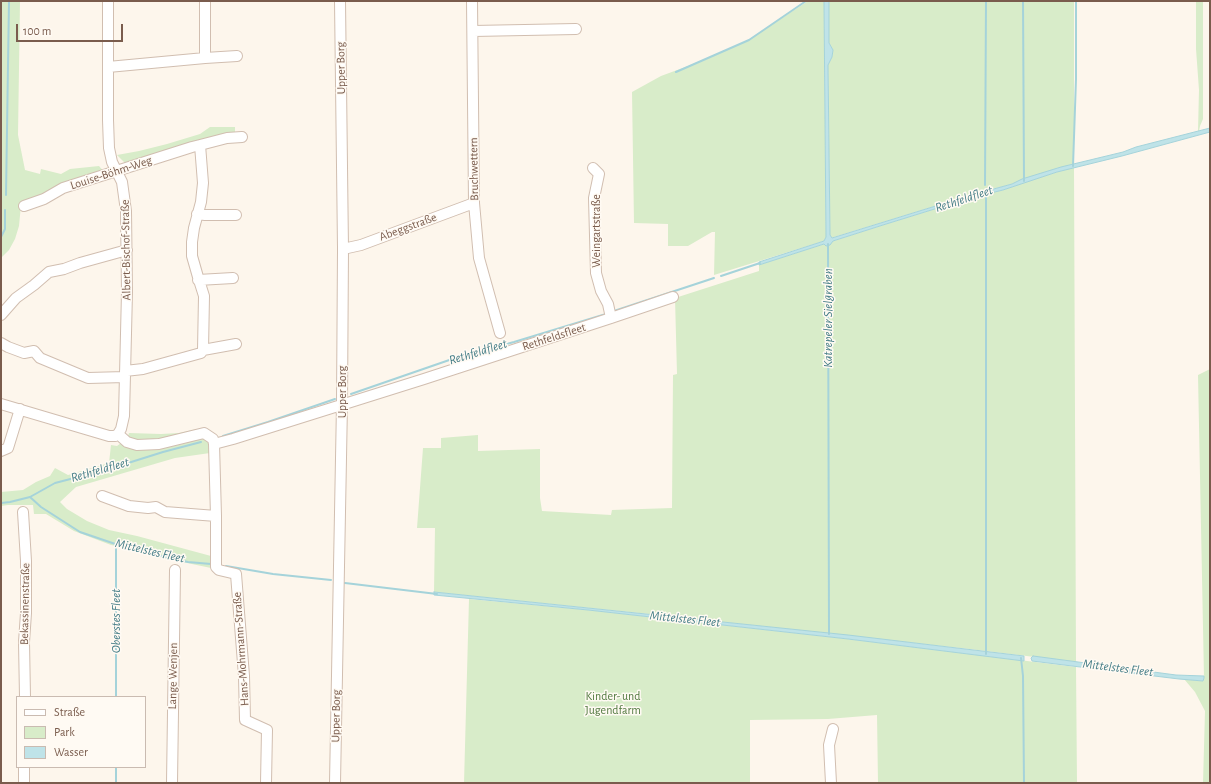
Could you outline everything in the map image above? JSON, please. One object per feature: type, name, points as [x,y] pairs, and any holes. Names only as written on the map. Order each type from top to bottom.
[{"type":"street","name":"Albert-Bischof-Straße","points":[[108,1],[109,148],[112,162],[122,182],[124,193],[127,250],[124,416],[119,431]]},
{"type":"street","points":[[205,1],[205,58]]},
{"type":"street","name":"Upper Borg","points":[[335,783],[342,404],[343,249],[340,1]]},
{"type":"street","name":"Bruchwettern","points":[[472,1],[474,203],[479,258],[500,333]]},
{"type":"street","points":[[473,31],[576,29]]},
{"type":"street","points":[[108,67],[237,56]]},
{"type":"street","name":"Louise-Böhm-Weg","points":[[24,206],[44,199],[64,188],[192,147],[227,138],[242,138]]},
{"type":"street","points":[[200,145],[203,183],[192,242],[192,256],[204,296],[203,350]]},
{"type":"street","name":"Weingartstraße","points":[[593,168],[599,174],[594,198],[596,273],[601,291],[608,304],[611,318]]},
{"type":"street","name":"Abeggstraße","points":[[343,249],[361,245],[474,203]]},
{"type":"street","points":[[197,214],[236,215]]},
{"type":"street","points":[[1,315],[16,298],[34,285],[48,272],[64,269],[127,250]]},
{"type":"street","points":[[198,280],[233,278]]},
{"type":"street","name":"Rethfeldsfleet","points":[[214,444],[673,297]]},
{"type":"street","points":[[1,343],[24,353],[34,351],[40,358],[88,378],[125,374],[201,353],[203,350],[236,344]]},
{"type":"street","points":[[1,404],[109,436],[114,436],[119,431],[127,442],[137,445],[159,444],[204,433],[213,439],[214,444]]},
{"type":"street","points":[[1,451],[8,448],[20,409]]},
{"type":"street","name":"Hans-Mohrmann-Straße","points":[[214,444],[216,567],[219,570],[236,574],[244,676],[245,720],[267,730],[266,783]]},
{"type":"street","points":[[102,496],[129,506],[148,508],[156,507],[165,512],[216,516]]},
{"type":"street","name":"Bekassinenstraße","points":[[22,512],[26,561],[26,613],[24,642],[25,696]]},
{"type":"street","name":"Lange Wenjen","points":[[172,783],[175,570]]},
{"type":"street","points":[[831,783],[829,745],[833,729]]},
{"type":"street","points":[[24,768],[24,783]]},
{"type":"green space","points":[[1,1],[20,1],[18,135],[25,170],[40,174],[41,169],[61,174],[70,169],[99,166],[105,173],[21,205],[19,226],[15,239],[9,250],[1,258]]},
{"type":"green space","points":[[808,1],[824,1],[826,237],[824,241],[714,275],[715,232],[712,232],[688,246],[668,246],[668,224],[634,223],[632,92],[661,76],[747,41]]},
{"type":"green space","points":[[829,1],[1074,1],[1074,164],[831,238],[828,65],[832,57],[833,50],[829,43]]},
{"type":"green space","points":[[1196,1],[1203,1],[1203,119],[1199,131],[1199,90],[1196,49]]},
{"type":"green space","points":[[210,127],[235,127],[235,136],[128,166],[117,155],[167,144],[200,134]]},
{"type":"green space","points":[[1074,167],[1076,662],[668,616],[434,592],[435,528],[417,528],[423,448],[441,448],[441,438],[478,435],[478,451],[540,449],[540,498],[542,511],[611,515],[612,510],[672,508],[673,375],[677,374],[675,298],[759,271],[759,265],[883,225],[970,198],[1003,190]]},
{"type":"green space","points":[[1210,369],[1210,783],[1203,783],[1205,711],[1195,692],[1184,679],[1203,681],[1204,678],[1198,375]]},
{"type":"green space","points":[[197,429],[196,431],[145,442],[126,438],[129,433],[179,433]]},
{"type":"green space","points":[[202,436],[210,442],[210,453],[175,458],[76,487],[60,502],[67,509],[87,521],[109,530],[211,556],[211,568],[111,545],[74,531],[46,514],[34,514],[33,505],[1,506],[1,492],[23,490],[50,476],[55,468],[68,475],[109,463],[111,445],[117,446],[121,443]]},
{"type":"green space","name":"Kinder- und Jugendfarm","points":[[469,599],[588,610],[848,639],[1076,667],[1077,783],[878,783],[877,715],[828,719],[750,720],[750,783],[464,783]]},
{"type":"water","points":[[824,1],[829,1],[829,43],[833,50],[832,57],[828,65],[830,235],[832,238],[1012,184],[1022,179],[1061,167],[1210,128],[1210,132],[1057,172],[1003,190],[970,198],[833,241],[830,245],[826,246],[824,244],[759,265],[759,262],[824,241],[826,237]]},
{"type":"water","points":[[434,592],[848,635],[1024,656],[1024,661],[848,639],[588,610],[434,595]]},
{"type":"water","points":[[1033,656],[1176,675],[1204,676],[1204,678],[1203,681],[1179,679],[1032,661],[1031,658]]},
{"type":"waterway","points":[[6,195],[9,1]]},
{"type":"waterway","points":[[676,72],[749,40],[806,1]]},
{"type":"waterway","points":[[985,185],[986,1]]},
{"type":"waterway","points":[[1023,1],[1024,181]]},
{"type":"waterway","points":[[1073,166],[1076,79],[1076,1]]},
{"type":"waterway","points":[[986,193],[986,654]]},
{"type":"waterway","points":[[1,237],[5,229],[5,210]]},
{"type":"waterway","name":"Katrepeler Sielgraben","points":[[828,244],[829,634]]},
{"type":"waterway","name":"Rethfeldfleet","points":[[721,276],[760,263]]},
{"type":"waterway","name":"Rethfeldfleet","points":[[614,311],[714,278]]},
{"type":"waterway","name":"Rethfeldfleet","points":[[351,394],[458,357],[514,342],[606,314]]},
{"type":"waterway","name":"Rethfeldfleet","points":[[223,436],[335,399]]},
{"type":"waterway","name":"Rethfeldfleet","points":[[1,503],[30,497],[55,483],[201,442]]},
{"type":"waterway","name":"Mittelstes Fleet","points":[[30,497],[41,507],[80,532],[133,550],[188,562],[211,564]]},
{"type":"waterway","name":"Oberstes Fleet","points":[[116,544],[116,696]]},
{"type":"waterway","name":"Mittelstes Fleet","points":[[226,566],[273,574],[331,580]]},
{"type":"waterway","name":"Mittelstes Fleet","points":[[345,583],[437,594]]},
{"type":"waterway","points":[[1021,658],[1023,676],[1024,783]]},
{"type":"waterway","name":"Oberstes Fleet","points":[[116,768],[116,783]]}]
